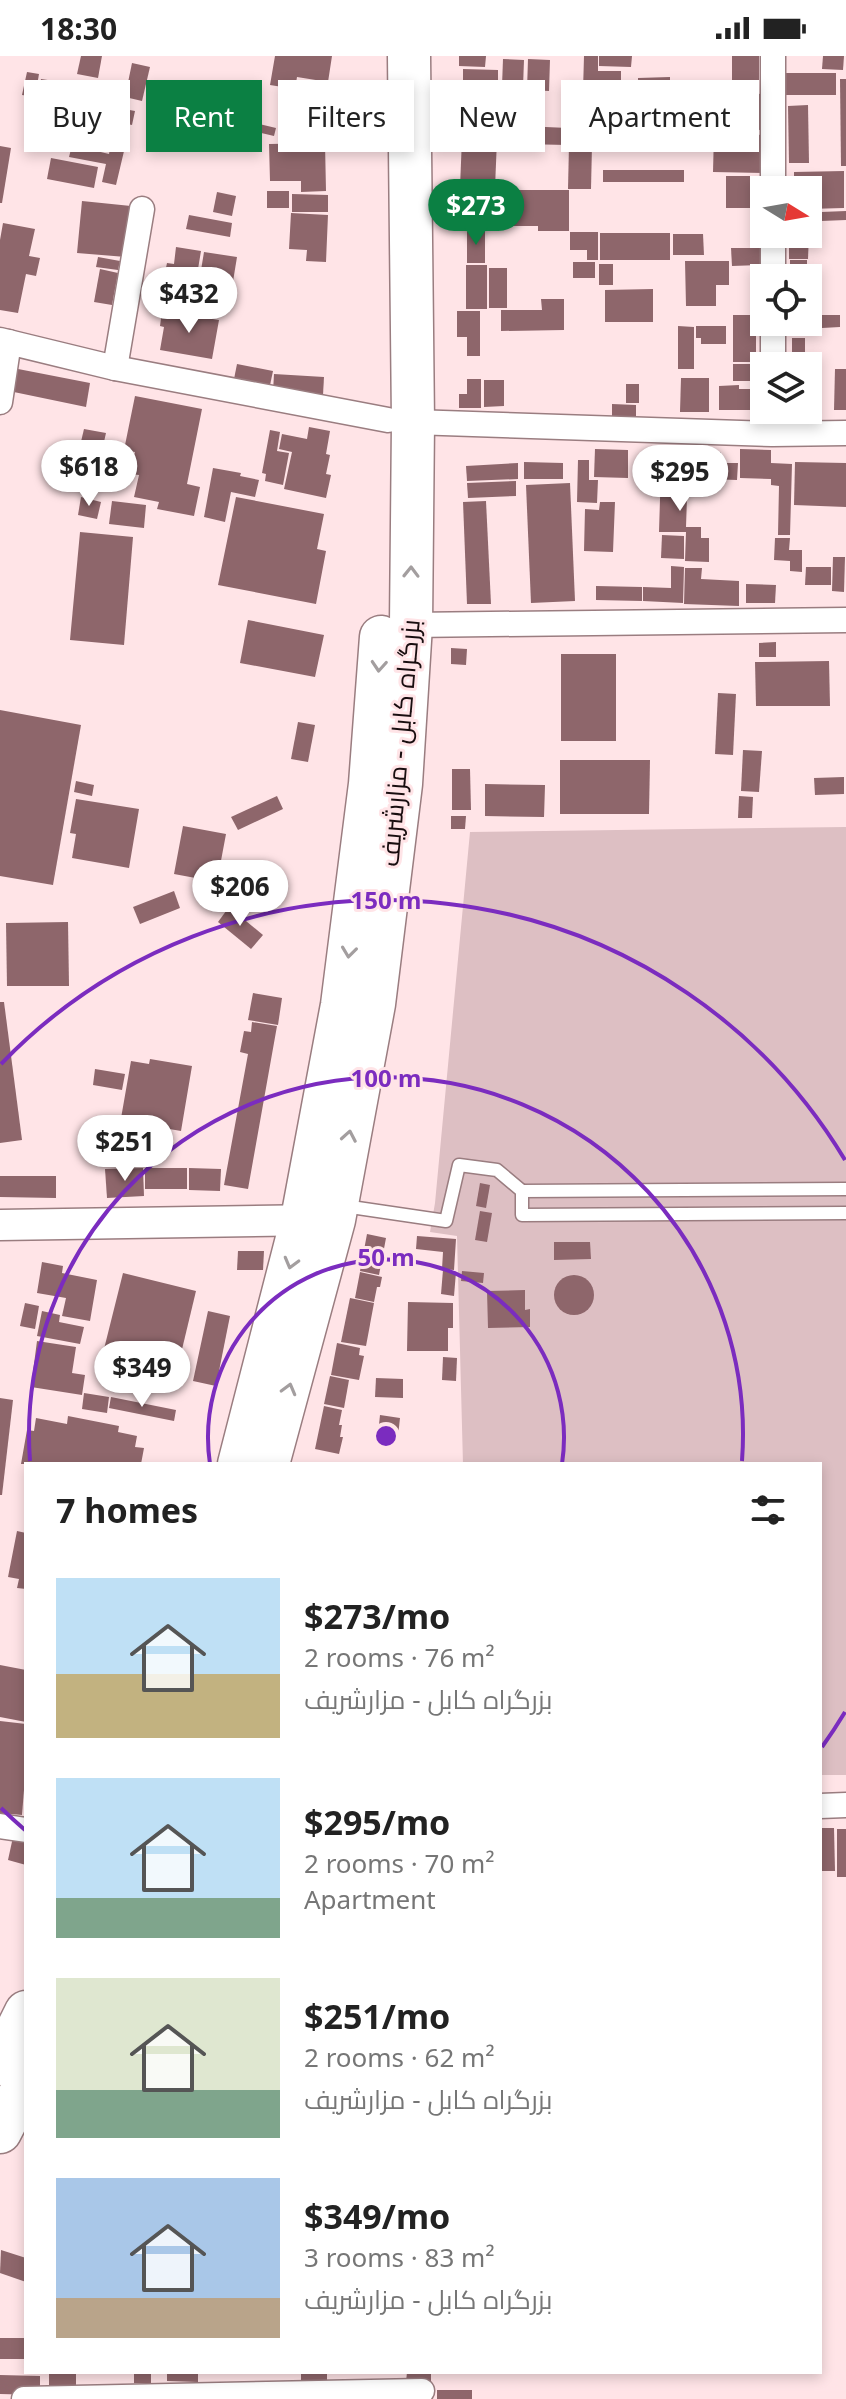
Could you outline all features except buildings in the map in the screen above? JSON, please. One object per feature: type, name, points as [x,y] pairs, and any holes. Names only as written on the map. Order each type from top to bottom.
[{"type":"highway","name":"بزرگراه کابل - مزارشریف","points":[[268,1462],[374,1004],[401,784],[411,625],[384,56]]},
{"type":"highway","name":"بزرگراه کابل - مزارشریف","points":[[240,1462],[324,1215],[342,1005],[370,784],[401,421],[409,56]]},
{"type":"highway","points":[[0,2064],[24,2016]]},
{"type":"highway","points":[[0,2132],[24,2086]]},
{"type":"street","points":[[773,56],[773,176]]},
{"type":"street","points":[[115,368],[142,209]]},
{"type":"street","points":[[0,402],[4,341],[115,368],[401,421],[750,422]]},
{"type":"street","points":[[785,424],[846,433]]},
{"type":"street","points":[[411,625],[846,620]]},
{"type":"street","points":[[0,1225],[324,1215]]},
{"type":"street","points":[[822,1806],[846,1805]]},
{"type":"street","points":[[0,1826],[24,1830]]},
{"type":"street","points":[[24,2399],[422,2391]]},
{"type":"lane","points":[[324,1215],[446,1221],[459,1165],[497,1170],[522,1191],[846,1189]]},
{"type":"lane","points":[[522,1191],[522,1215],[846,1213]]},
{"type":"shaded area","points":[[846,827],[846,1775],[822,1775],[822,1462],[463,1462],[457,1236],[430,1232],[470,832]]}]
